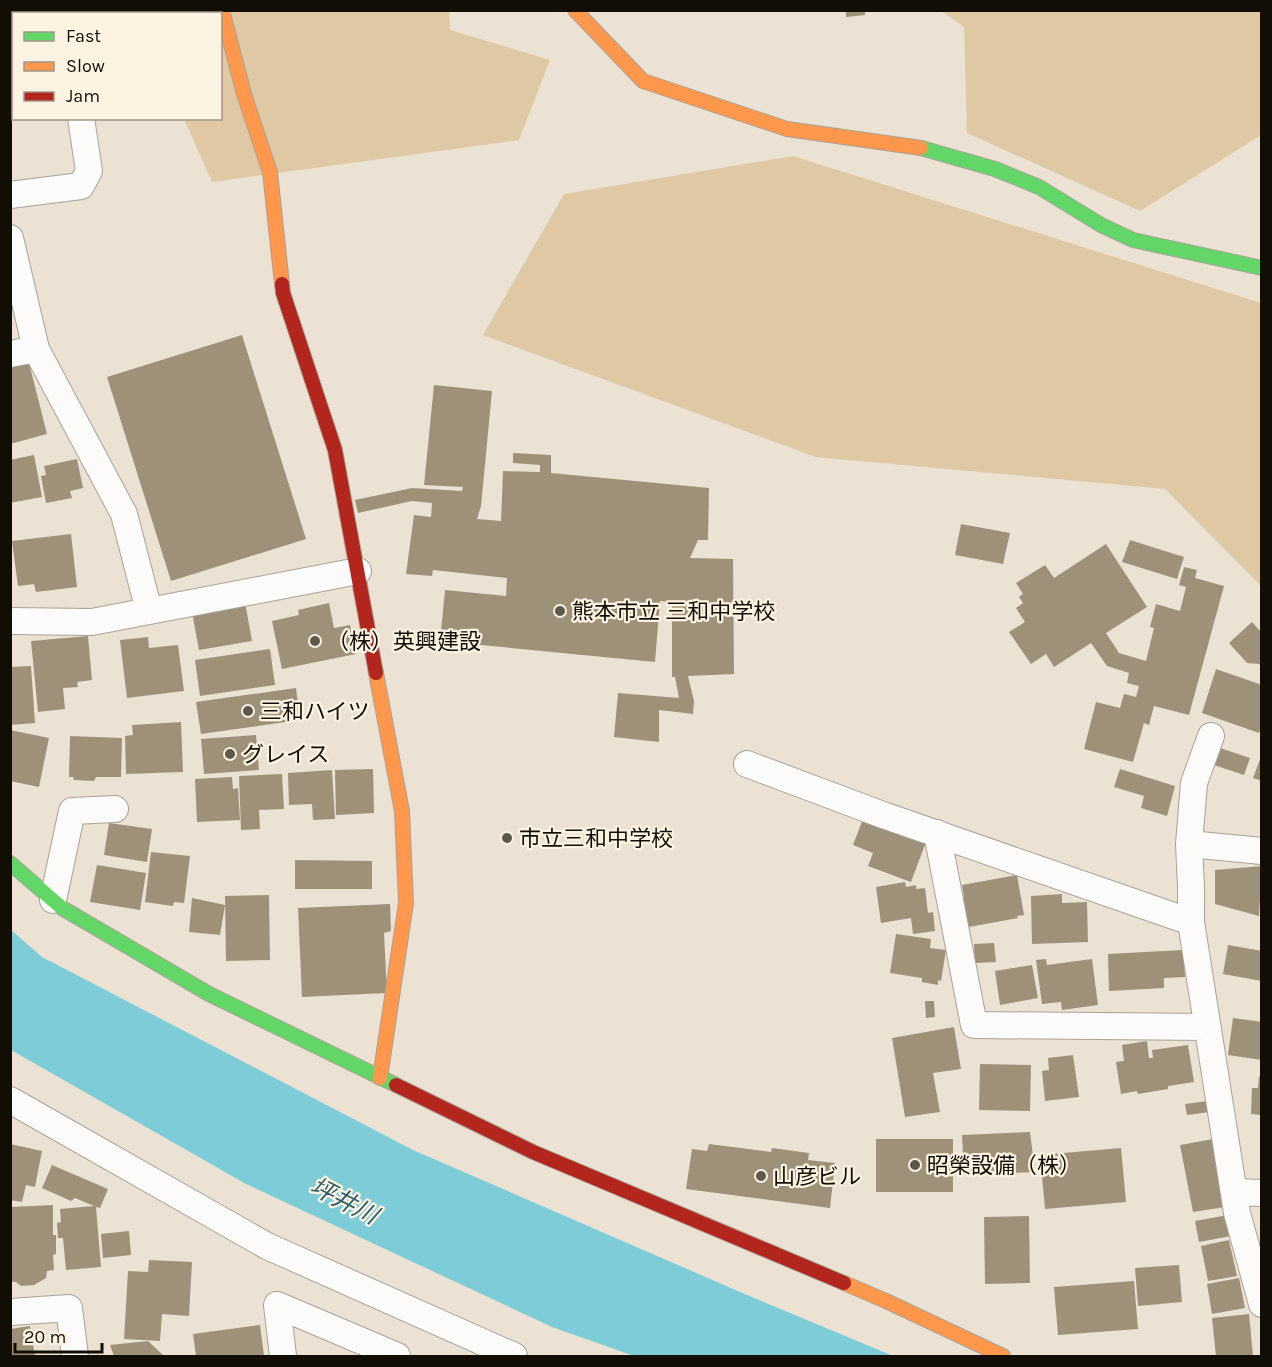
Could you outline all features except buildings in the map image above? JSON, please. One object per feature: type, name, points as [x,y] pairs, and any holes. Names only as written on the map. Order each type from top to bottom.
[{"type":"street","points":[[222,10],[244,94],[270,172],[283,293],[335,450],[402,811],[406,903],[380,1078]]},
{"type":"street","points":[[575,10],[643,81],[787,129],[922,148],[995,169],[1039,187],[1101,225],[1133,240],[1262,268]]},
{"type":"street","points":[[10,195],[81,186],[89,171],[81,120]]},
{"type":"street","points":[[10,238],[36,349],[124,514],[149,611]]},
{"type":"street","points":[[10,354],[36,349]]},
{"type":"street","points":[[10,621],[92,622],[358,571]]},
{"type":"street","points":[[1211,736],[1194,783],[1189,844],[1191,922],[1237,1213],[1258,1276],[1262,1304]]},
{"type":"street","points":[[747,764],[1191,922]]},
{"type":"street","points":[[53,900],[72,811],[116,809]]},
{"type":"street","points":[[937,833],[974,1025],[1207,1027]]},
{"type":"street","points":[[1189,844],[1262,851]]},
{"type":"street","points":[[10,863],[62,908],[209,994],[533,1152],[886,1301],[1003,1356]]},
{"type":"street","points":[[10,1100],[267,1246],[514,1356]]},
{"type":"street","points":[[1234,1192],[1262,1193]]},
{"type":"street","points":[[283,1356],[277,1305],[397,1356]]},
{"type":"street","points":[[10,1312],[69,1308],[75,1356]]},
{"type":"shaded area","points":[[449,11],[450,30],[550,60],[519,140],[212,182],[184,120],[222,120],[222,12],[137,12]]},
{"type":"shaded area","points":[[941,11],[1261,11],[1261,135],[1140,211],[967,133],[964,27]]},
{"type":"shaded area","points":[[793,156],[1261,303],[1261,586],[1165,489],[816,457],[483,335],[564,194]]},
{"type":"water","name":"坪井川","points":[[11,930],[42,957],[413,1150],[893,1356],[634,1356],[552,1327],[246,1184],[11,1050]]},
{"type":"traffic: fast","points":[[921,148],[995,169],[1039,187],[1101,225],[1133,240],[1262,268]]},
{"type":"traffic: fast","points":[[10,863],[62,908],[209,994],[396,1085]]},
{"type":"traffic: slow","points":[[222,10],[244,94],[270,172],[282,284]]},
{"type":"traffic: slow","points":[[575,10],[643,81],[787,129],[921,148]]},
{"type":"traffic: slow","points":[[376,673],[402,811],[406,903],[380,1078]]},
{"type":"traffic: slow","points":[[844,1283],[1003,1356]]},
{"type":"traffic: jam","points":[[282,284],[335,450],[376,673]]},
{"type":"traffic: jam","points":[[396,1085],[533,1152],[844,1283]]},
{"type":"place","name":"熊本市立 三和中学校","points":[[560,611]]},
{"type":"place","name":"（株）英興建設","points":[[315,641]]},
{"type":"place","name":"三和ハイツ","points":[[248,711]]},
{"type":"place","name":"グレイス","points":[[230,754]]},
{"type":"place","name":"市立三和中学校","points":[[507,838]]},
{"type":"place","name":"昭榮設備（株）","points":[[915,1165]]},
{"type":"place","name":"山彦ビル","points":[[761,1176]]}]
